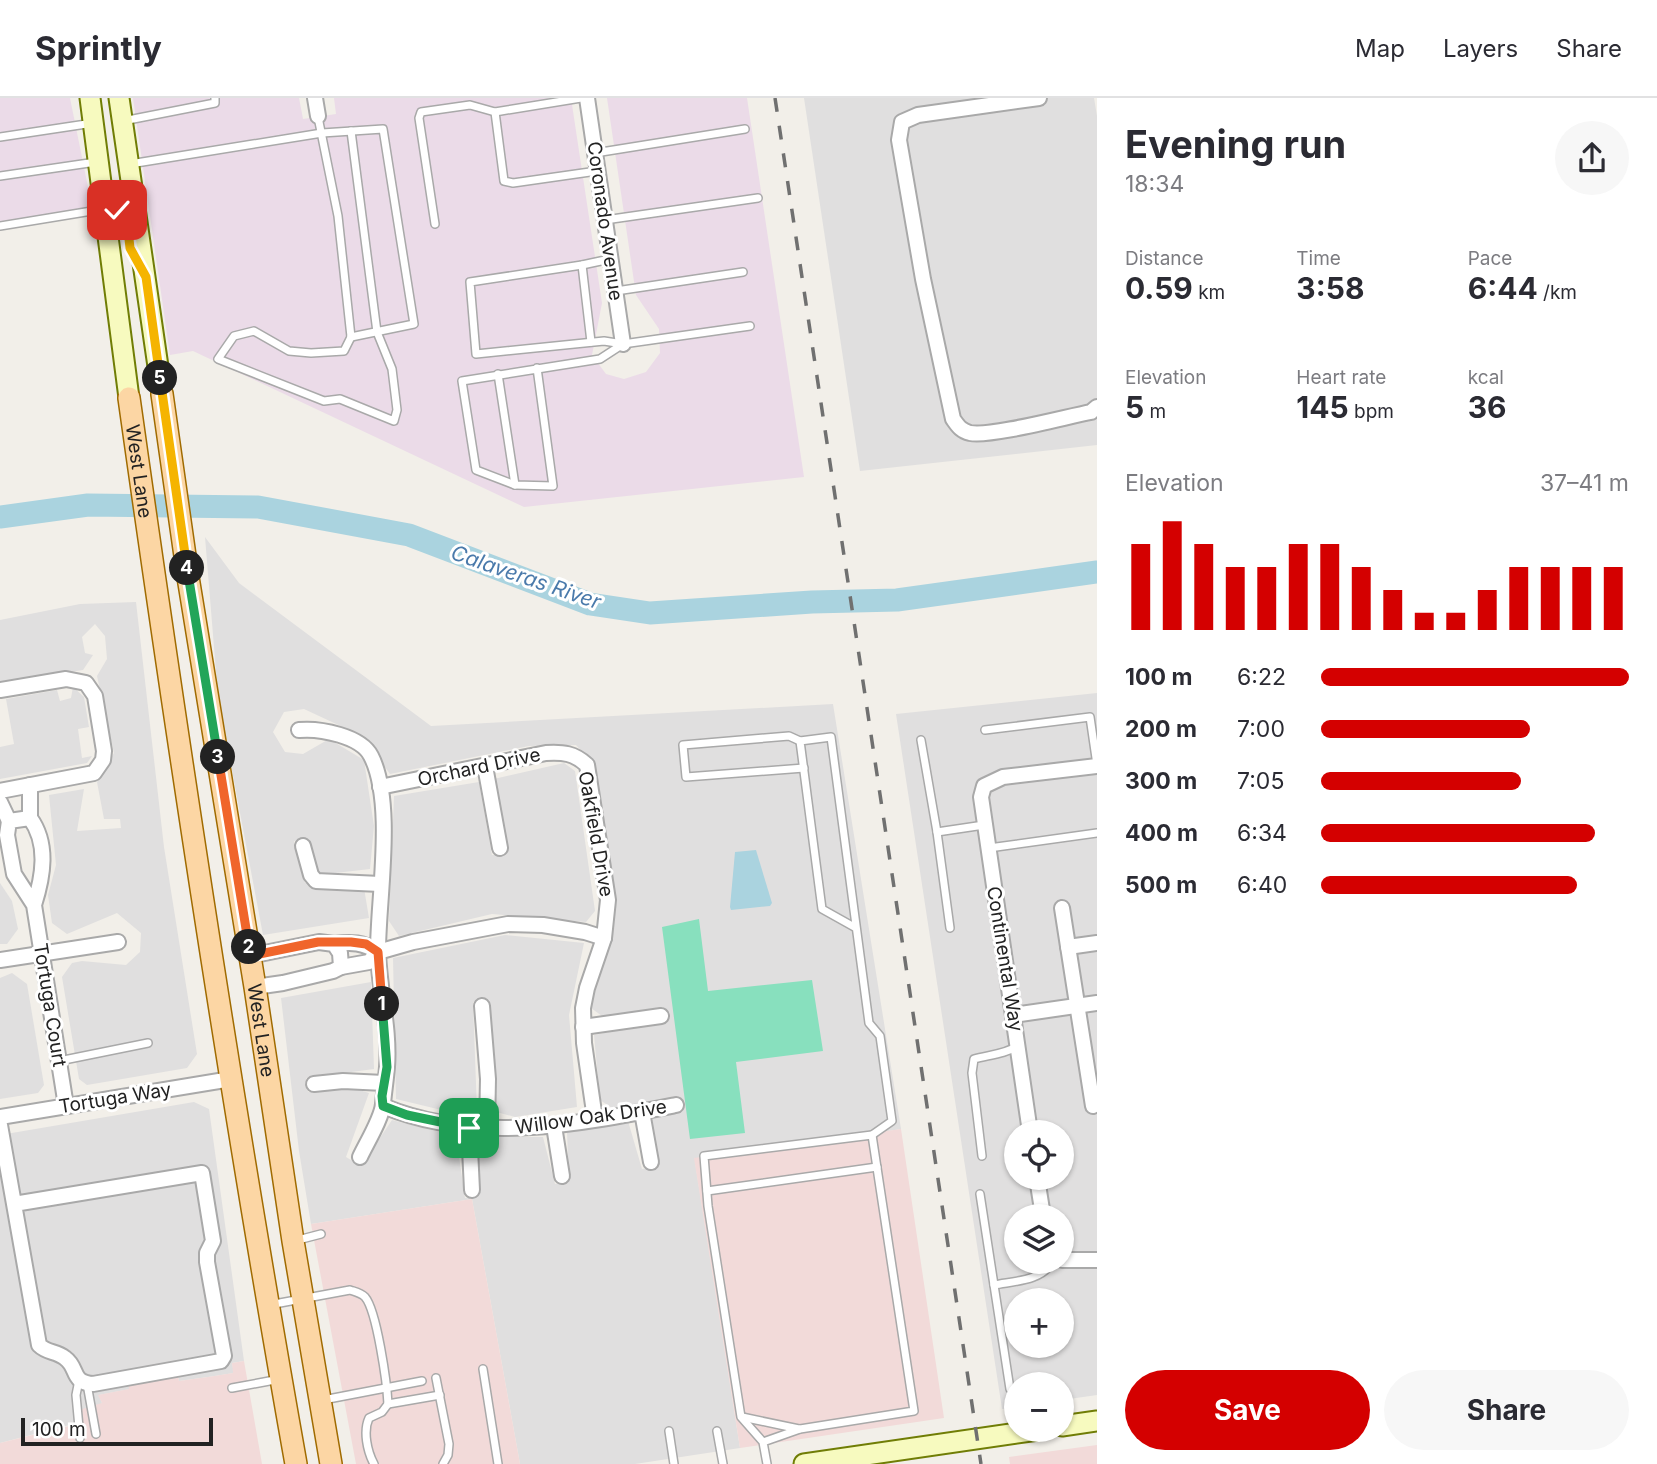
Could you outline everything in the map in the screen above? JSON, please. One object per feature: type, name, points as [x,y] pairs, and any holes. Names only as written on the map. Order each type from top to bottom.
[{"type":"main road","name":"West Lane","points":[[90,98],[155,578],[231,1079],[296,1464]]},
{"type":"main road","points":[[98,98],[109,152],[117,162],[129,164]]},
{"type":"main road","name":"West Lane","points":[[119,98],[188,577],[331,1464]]},
{"type":"main road","points":[[105,209],[117,210],[127,221],[130,248],[146,277]]},
{"type":"main road","points":[[1074,1424],[1097,1421]]},
{"type":"main road","points":[[804,1464],[1004,1435]]},
{"type":"street","points":[[315,98],[318,116]]},
{"type":"street","name":"Coronado Avenue","points":[[587,98],[623,344]]},
{"type":"street","points":[[1039,98],[918,116],[902,122],[898,141],[923,279],[953,419],[960,429],[971,433],[991,432],[1091,412],[1097,407]]},
{"type":"street","points":[[0,690],[66,679],[86,683],[95,695],[104,751],[100,768],[86,776],[0,790]]},
{"type":"street","points":[[299,730],[325,731],[363,746],[370,755],[380,787],[382,845],[378,952],[386,1049],[383,1106],[360,1157]]},
{"type":"street","name":"Orchard Drive","points":[[380,787],[546,753],[563,752],[578,757]]},
{"type":"street","name":"Oakfield Drive","points":[[578,757],[587,765],[608,900],[604,938],[583,1008],[595,1119]]},
{"type":"street","points":[[485,766],[500,848]]},
{"type":"street","name":"Continental Way","points":[[1028,1120],[981,797],[984,786],[1003,777],[1097,766]]},
{"type":"street","name":"Tortuga Court","points":[[30,785],[30,818],[39,832],[43,865],[34,905]]},
{"type":"street","points":[[0,802],[9,821],[30,818]]},
{"type":"street","name":"Tortuga Court","points":[[9,821],[8,835],[14,874],[34,905],[66,1106]]},
{"type":"street","points":[[303,846],[311,875],[316,881],[380,884]]},
{"type":"street","points":[[1062,908],[1078,1006],[1092,1068],[1093,1106]]},
{"type":"street","points":[[256,987],[284,984],[341,967],[369,962],[378,952],[413,942],[508,924],[542,925],[604,938]]},
{"type":"street","points":[[0,960],[118,942]]},
{"type":"street","points":[[250,956],[318,942],[366,944],[378,952]]},
{"type":"street","points":[[1068,947],[1097,943]]},
{"type":"street","points":[[334,944],[340,953],[341,967]]},
{"type":"street","points":[[1013,1015],[1097,1003]]},
{"type":"street","points":[[482,1006],[488,1079],[487,1128]]},
{"type":"street","points":[[583,1027],[661,1016]]},
{"type":"street","name":"Tortuga Way","points":[[0,1117],[231,1079]]},
{"type":"street","points":[[314,1084],[343,1081],[384,1083]]},
{"type":"street","name":"Willow Oak Drive","points":[[383,1106],[407,1115],[469,1128],[521,1129],[676,1105]]},
{"type":"street","points":[[642,1112],[650,1162]]},
{"type":"street","points":[[0,1125],[14,1204],[39,1345],[46,1352],[68,1359],[83,1382],[217,1363],[224,1356],[207,1262],[213,1241],[202,1173],[14,1204]]},
{"type":"street","points":[[554,1126],[562,1176]]},
{"type":"street","points":[[469,1128],[472,1190]]},
{"type":"street","points":[[1074,1260],[1097,1260]]},
{"type":"lane","points":[[190,98],[191,109]]},
{"type":"lane","points":[[122,121],[191,109],[215,103],[215,98]]},
{"type":"lane","points":[[435,224],[419,118],[421,112],[470,105],[495,112],[581,98]]},
{"type":"lane","points":[[495,112],[504,181],[513,183],[598,171]]},
{"type":"lane","points":[[318,116],[338,216],[352,337],[344,351],[311,353],[289,351],[254,331],[234,336],[218,359],[324,401],[340,399],[394,421],[397,410],[392,369],[377,332],[351,131]]},
{"type":"lane","points":[[0,137],[93,122]]},
{"type":"lane","points":[[129,164],[322,134],[383,129],[414,324],[352,337]]},
{"type":"lane","points":[[596,153],[745,129]]},
{"type":"lane","points":[[0,176],[99,161]]},
{"type":"lane","points":[[605,220],[758,198]]},
{"type":"lane","points":[[0,226],[105,209]]},
{"type":"lane","points":[[611,258],[470,282],[476,354],[604,341],[623,344],[750,326]]},
{"type":"lane","points":[[582,265],[591,342]]},
{"type":"lane","points":[[616,291],[743,272]]},
{"type":"lane","points":[[537,368],[553,486],[515,485],[476,470],[462,381],[498,374],[537,368],[600,359],[623,344]]},
{"type":"lane","points":[[498,374],[515,485]]},
{"type":"lane","points":[[985,730],[1094,717],[1097,766]]},
{"type":"lane","points":[[766,1464],[763,1442],[741,1417],[704,1156],[872,1135],[891,1121],[880,1036],[869,1023],[831,737],[800,741],[789,736],[683,745],[686,777],[804,768]]},
{"type":"lane","points":[[921,740],[950,928]]},
{"type":"lane","points":[[800,741],[822,909],[856,928]]},
{"type":"lane","points":[[937,832],[984,825]]},
{"type":"lane","points":[[988,848],[1097,833]]},
{"type":"lane","points":[[59,1061],[148,1043]]},
{"type":"lane","points":[[982,1156],[972,1073],[974,1059],[1010,1050],[1018,1045]]},
{"type":"lane","points":[[763,1442],[800,1429],[914,1411],[872,1135]]},
{"type":"lane","points":[[707,1191],[877,1167]]},
{"type":"lane","points":[[980,1194],[1007,1372]]},
{"type":"lane","points":[[293,1241],[321,1234]]},
{"type":"lane","points":[[994,1285],[1042,1274]]},
{"type":"lane","points":[[269,1305],[350,1290],[363,1294],[371,1306],[388,1404],[382,1412],[369,1418],[365,1427],[374,1464]]},
{"type":"lane","points":[[483,1369],[498,1464]]},
{"type":"lane","points":[[436,1378],[449,1444],[448,1455],[443,1464]]},
{"type":"lane","points":[[232,1388],[281,1379]]},
{"type":"lane","points":[[320,1401],[422,1381]]},
{"type":"lane","points":[[83,1382],[96,1434]]},
{"type":"lane","points":[[80,1438],[76,1395],[83,1382]]},
{"type":"lane","points":[[388,1404],[440,1395]]},
{"type":"lane","points":[[741,1417],[800,1429]]},
{"type":"lane","points":[[717,1431],[723,1464]]},
{"type":"lane","points":[[669,1432],[674,1464]]},
{"type":"shaded area","points":[[0,98],[70,98],[92,207],[0,225]]},
{"type":"shaded area","points":[[133,98],[299,98],[303,119],[336,114],[334,98],[571,98],[602,303],[592,355],[606,374],[624,379],[646,372],[660,353],[659,329],[636,295],[607,98],[747,98],[804,477],[524,507],[193,351],[170,355]]},
{"type":"shaded area","points":[[804,98],[1094,98],[1097,116],[1097,445],[860,471]]},
{"type":"shaded area","points":[[205,537],[239,583],[431,726],[833,704],[901,1129],[695,1162],[740,1448],[635,1464],[520,1464],[472,1199],[311,1224],[299,1151],[281,998],[371,982],[374,1069],[306,1078],[308,1092],[350,1087],[369,1093],[346,1157],[361,1166],[392,1120],[456,1136],[465,1198],[479,1195],[473,1147],[483,1137],[543,1137],[555,1184],[569,1181],[567,1132],[628,1121],[642,1169],[656,1167],[650,1118],[680,1109],[678,1098],[612,1108],[600,1100],[594,1035],[666,1021],[663,1007],[602,1016],[591,1008],[615,897],[595,766],[576,745],[529,746],[390,774],[362,736],[304,709],[284,712],[273,732],[285,752],[303,754],[329,739],[364,760],[374,826],[370,869],[318,875],[308,839],[294,841],[305,883],[364,888],[369,918],[263,935],[218,696]]},
{"type":"shaded area","points":[[136,602],[164,847],[197,1054],[187,1068],[87,1085],[79,1079],[62,977],[72,963],[82,961],[126,965],[140,952],[141,933],[117,913],[67,934],[52,923],[48,895],[56,865],[49,795],[84,789],[77,831],[121,828],[120,819],[104,819],[97,782],[114,753],[97,676],[107,659],[105,636],[95,624],[82,637],[85,653],[93,655],[83,670],[0,683],[0,620],[80,604]]},
{"type":"shaded area","points":[[73,687],[84,697],[89,727],[78,729],[82,758],[92,756],[87,763],[0,779],[0,747],[14,744],[6,699],[57,690],[60,701],[71,698]]},
{"type":"shaded area","points":[[1097,693],[1097,1395],[1074,1398],[1074,1372],[1004,1372],[1002,1409],[896,714]]},
{"type":"shaded area","points":[[564,763],[575,771],[595,911],[586,922],[492,914],[399,936],[389,921],[394,796],[479,782],[492,855],[506,853],[494,779]]},
{"type":"shaded area","points":[[0,883],[12,901],[18,929],[7,944],[0,944]]},
{"type":"shaded area","points":[[505,935],[584,943],[569,1015],[577,1107],[515,1117],[493,1111],[487,1000],[473,1002],[477,1111],[458,1114],[396,1099],[393,958]]},
{"type":"shaded area","points":[[12,973],[27,984],[44,1085],[38,1093],[0,1099],[0,978]]},
{"type":"shaded area","points":[[194,1102],[209,1109],[244,1361],[232,1363],[234,1373],[179,1381],[177,1372],[128,1381],[130,1389],[99,1395],[102,1403],[81,1422],[0,1443],[0,1135]]},
{"type":"shaded area","points":[[901,1129],[944,1418],[740,1448],[694,1158]]},
{"type":"shaded area","points":[[472,1199],[520,1464],[356,1464],[311,1224]]},
{"type":"shaded area","points":[[244,1361],[262,1464],[0,1464],[0,1443],[81,1423],[79,1410],[102,1403],[98,1395],[129,1389],[128,1380],[177,1372],[179,1381],[233,1373],[232,1363]]},
{"type":"shaded area","points":[[1097,1445],[1097,1464],[1010,1464],[1009,1457]]},
{"type":"green space","points":[[699,919],[708,991],[812,980],[823,1051],[736,1062],[745,1133],[690,1139],[662,927]]},
{"type":"water","points":[[756,850],[772,903],[770,906],[731,910],[735,852]]},
{"type":"waterway","name":"Calaveras River","points":[[0,517],[88,505],[258,507],[409,535],[590,604],[650,613],[812,602],[897,600],[1097,572]]},
{"type":"railway","points":[[775,98],[981,1464]]},
{"type":"route","points":[[117,210],[127,221],[130,248],[146,277],[188,577],[250,956],[318,942],[366,944],[378,952],[387,1067],[383,1106],[407,1115],[469,1128]]}]
